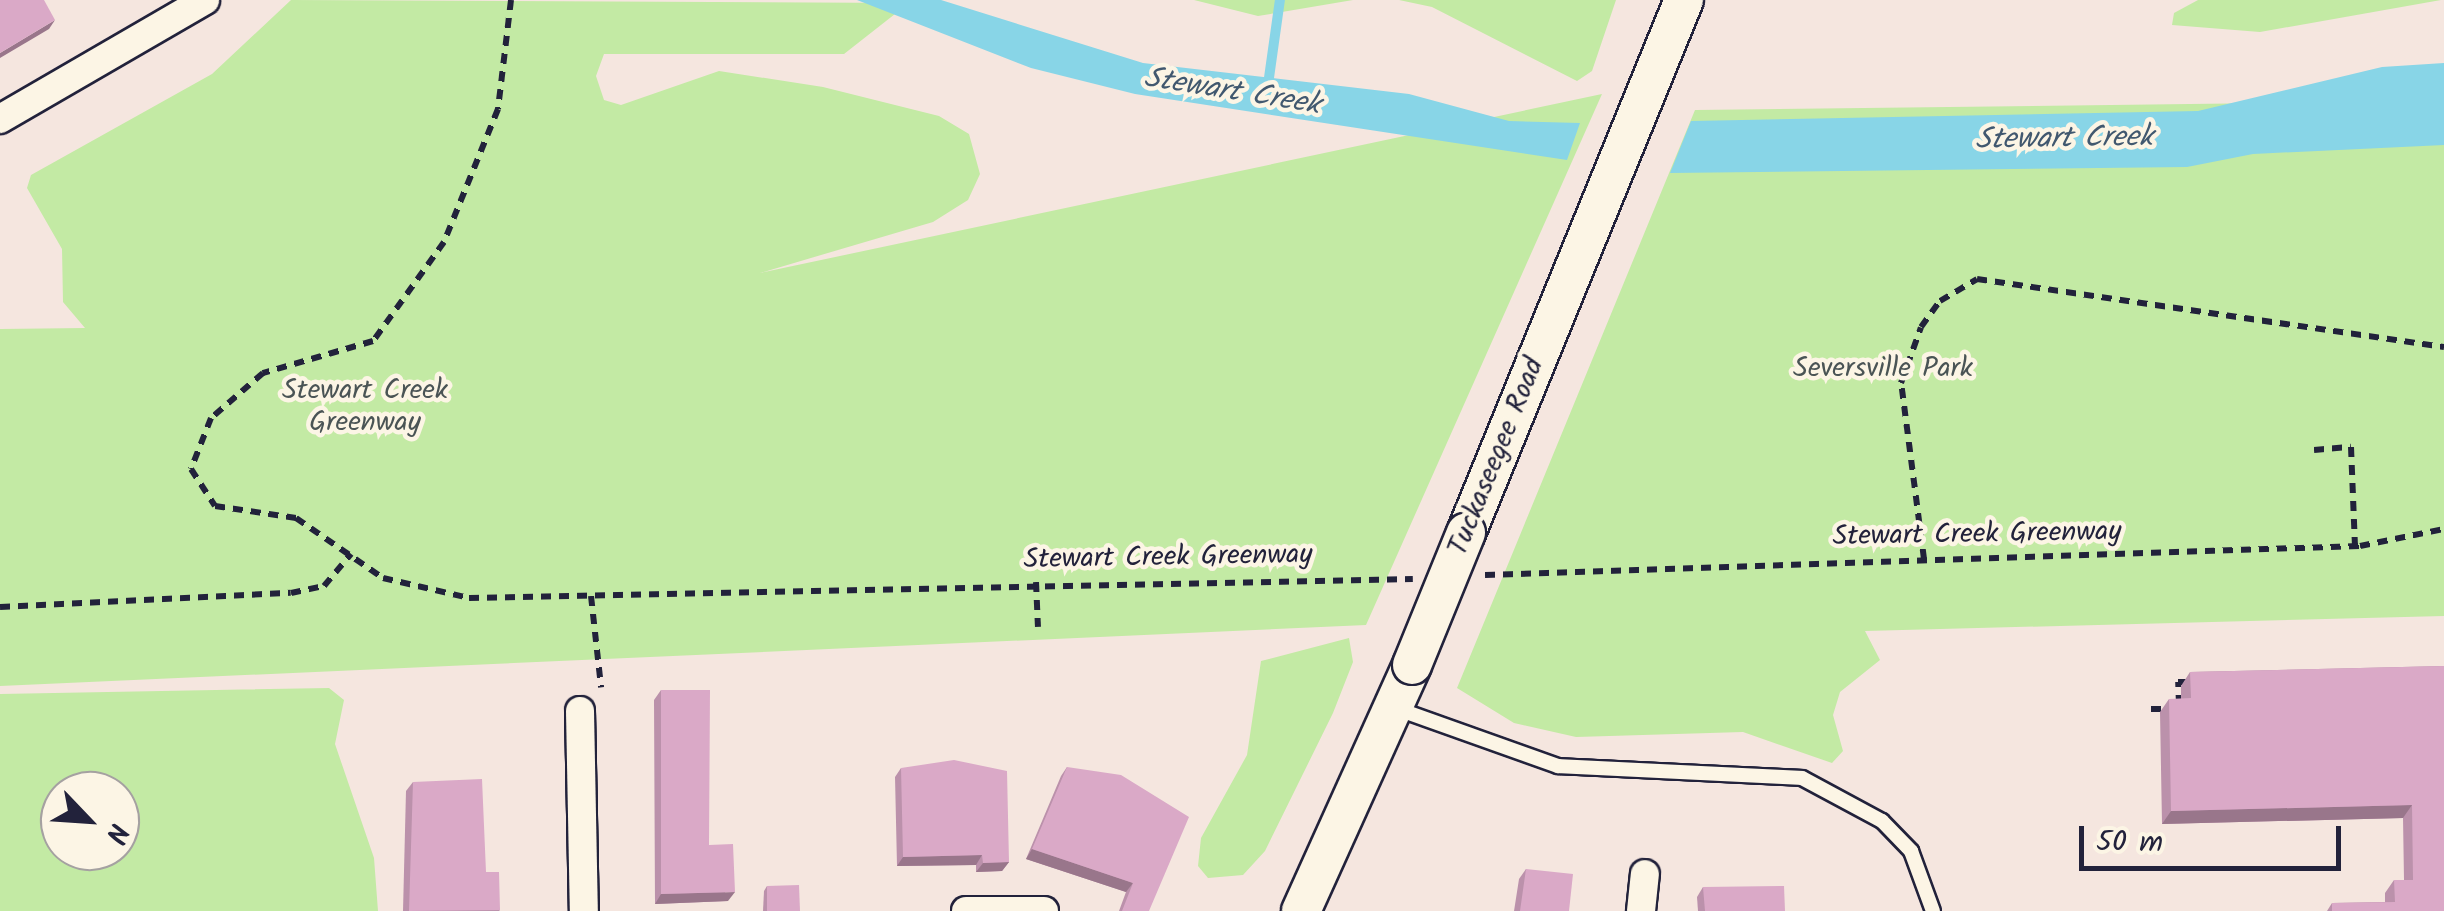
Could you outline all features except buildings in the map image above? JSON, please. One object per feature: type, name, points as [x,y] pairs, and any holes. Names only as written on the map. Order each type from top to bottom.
[{"type":"main road","name":"Tuckaseegee Road","points":[[1302,911],[1412,666],[1684,0]]},
{"type":"street","points":[[0,119],[203,1]]},
{"type":"street","points":[[580,711],[584,911]]},
{"type":"street","points":[[1641,911],[1645,874]]},
{"type":"street","points":[[966,911],[1030,910]]},
{"type":"lane","points":[[1394,707],[1558,766],[1802,778],[1882,821],[1911,851],[1933,911]]},
{"type":"path","name":"Stewart Creek Greenway","points":[[511,0],[480,166],[403,308],[351,353],[280,366],[240,387],[192,457],[194,483],[216,506],[296,518],[384,578],[442,594],[591,596],[1036,582],[1423,578]]},
{"type":"path","points":[[1924,559],[1901,384],[1920,327],[1940,301],[1977,280],[2444,348]]},
{"type":"path","points":[[2314,450],[2351,448],[2355,546]]},
{"type":"path","name":"Stewart Creek Greenway","points":[[1473,576],[2355,546],[2444,529]]},
{"type":"path","points":[[0,607],[290,594],[324,586],[351,554]]},
{"type":"path","points":[[1036,582],[1038,627]]},
{"type":"path","points":[[591,596],[591,638],[604,696]]},
{"type":"path","points":[[2152,709],[2179,709],[2178,682],[2197,682]]},
{"type":"green space","name":"Stewart Creek Greenway","points":[[291,0],[909,3],[844,54],[604,54],[596,76],[604,100],[621,105],[719,71],[823,87],[939,116],[969,134],[980,174],[968,200],[933,222],[760,273],[1602,94],[1366,625],[0,686],[0,329],[85,328],[63,302],[62,249],[27,188],[31,175],[212,74]]},
{"type":"green space","points":[[1194,0],[1353,0],[1258,16]]},
{"type":"green space","points":[[1399,0],[1616,0],[1592,71],[1577,81],[1432,7]]},
{"type":"green space","points":[[2198,0],[2441,0],[2260,32],[2172,25],[2174,13]]},
{"type":"green space","name":"Seversville Park","points":[[2444,101],[2444,616],[1865,631],[1880,660],[1840,692],[1833,715],[1843,751],[1832,763],[1743,732],[1576,737],[1514,723],[1457,688],[1695,110]]},
{"type":"green space","points":[[1349,638],[1353,662],[1333,713],[1265,851],[1243,875],[1208,878],[1198,866],[1201,838],[1247,755],[1261,661]]},
{"type":"green space","points":[[329,688],[344,700],[335,744],[374,858],[378,911],[0,911],[0,694]]},
{"type":"water","name":"Stewart Creek","points":[[857,0],[941,0],[1143,63],[1409,94],[1509,121],[1580,123],[1567,160],[1135,94],[1031,68]]},
{"type":"water","name":"Stewart Creek","points":[[2444,63],[2444,145],[2253,154],[2187,167],[1670,173],[1691,121],[2198,111],[2382,67]]},
{"type":"waterway","name":"Stewart Creek","points":[[1267,92],[1280,0]]}]
